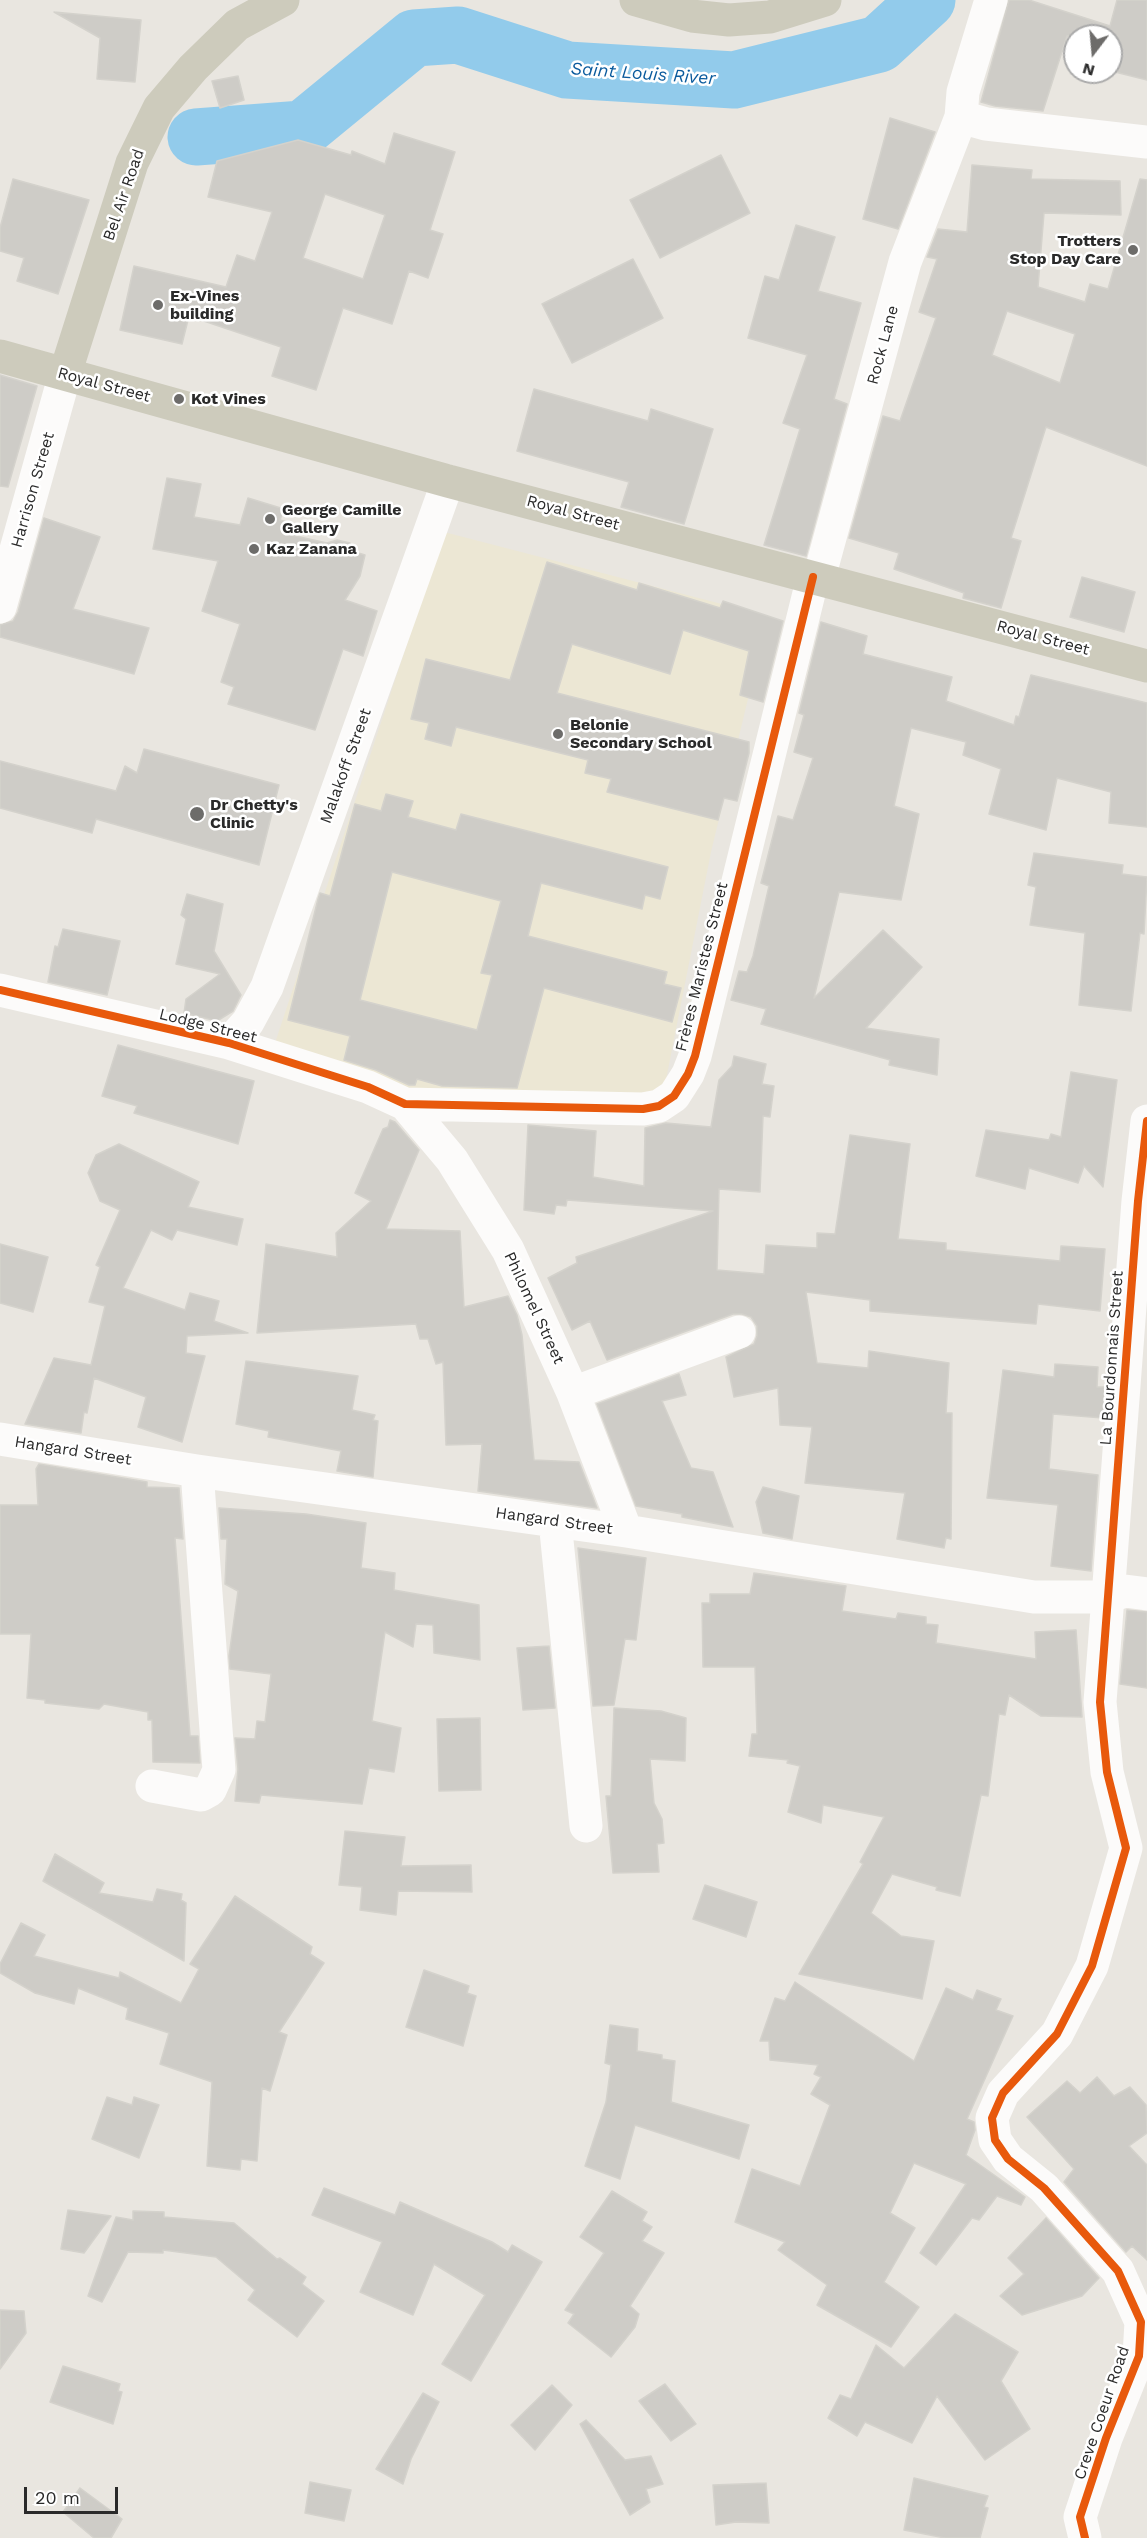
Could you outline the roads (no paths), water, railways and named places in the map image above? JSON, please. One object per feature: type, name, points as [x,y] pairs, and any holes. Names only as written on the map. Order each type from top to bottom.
[{"type":"main road","name":"Bel Air Road","points":[[65,374],[132,163],[159,108],[193,68],[237,25],[283,0]]},
{"type":"main road","points":[[636,0],[692,16],[729,20],[770,17],[825,0]]},
{"type":"main road","name":"Royal Street","points":[[0,356],[448,481],[1147,666]]},
{"type":"street","name":"Rock Lane","points":[[816,577],[904,262],[960,117],[963,92],[990,0]]},
{"type":"street","points":[[960,117],[986,123],[1147,142]]},
{"type":"street","name":"Harrison Street","points":[[0,607],[65,374]]},
{"type":"street","name":"Malakoff Street","points":[[229,1043],[248,1022],[267,987],[448,481]]},
{"type":"street","name":"Frères Maristes Street","points":[[405,1104],[643,1109],[659,1106],[674,1096],[688,1074],[695,1056],[816,577]]},
{"type":"street","name":"Lodge Street","points":[[0,990],[229,1043],[368,1087],[405,1104]]},
{"type":"street","name":"Philomel Street","points":[[405,1104],[452,1160],[508,1250],[573,1393],[626,1531]]},
{"type":"street","name":"La Bourdonnais Street","points":[[1107,1597],[1138,1201],[1147,1121]]},
{"type":"street","points":[[573,1393],[739,1332]]},
{"type":"street","name":"Hangard Street","points":[[0,1439],[197,1471],[626,1531],[1034,1597],[1107,1597],[1125,1591],[1147,1594]]},
{"type":"street","points":[[152,1786],[201,1795],[210,1790],[219,1770],[197,1471]]},
{"type":"street","points":[[555,1521],[586,1826]]},
{"type":"street","name":"Creve Coeur Road","points":[[1085,2538],[1080,2517],[1106,2438],[1139,2356],[1141,2322],[1139,2299],[1118,2271],[1044,2188],[1008,2158],[995,2140],[992,2118],[1003,2093],[1057,2034],[1092,1966],[1126,1848],[1107,1772],[1100,1702],[1107,1597]]},
{"type":"waterway","name":"Saint Louis River","points":[[196,137],[303,129],[414,38],[458,35],[567,70],[734,80],[879,44],[927,0]]},
{"type":"place","name":"Trotters Stop Day Care","points":[[1133,250]]},
{"type":"place","name":"Ex-Vines building","points":[[158,305]]},
{"type":"place","name":"Kot Vines","points":[[179,399]]},
{"type":"place","name":"George Camille Gallery","points":[[270,519]]},
{"type":"place","name":"Kaz Zanana","points":[[254,549]]},
{"type":"place","name":"Belonie Secondary School","points":[[558,734]]},
{"type":"place","name":"Dr Chetty's Clinic","points":[[197,814]]}]
